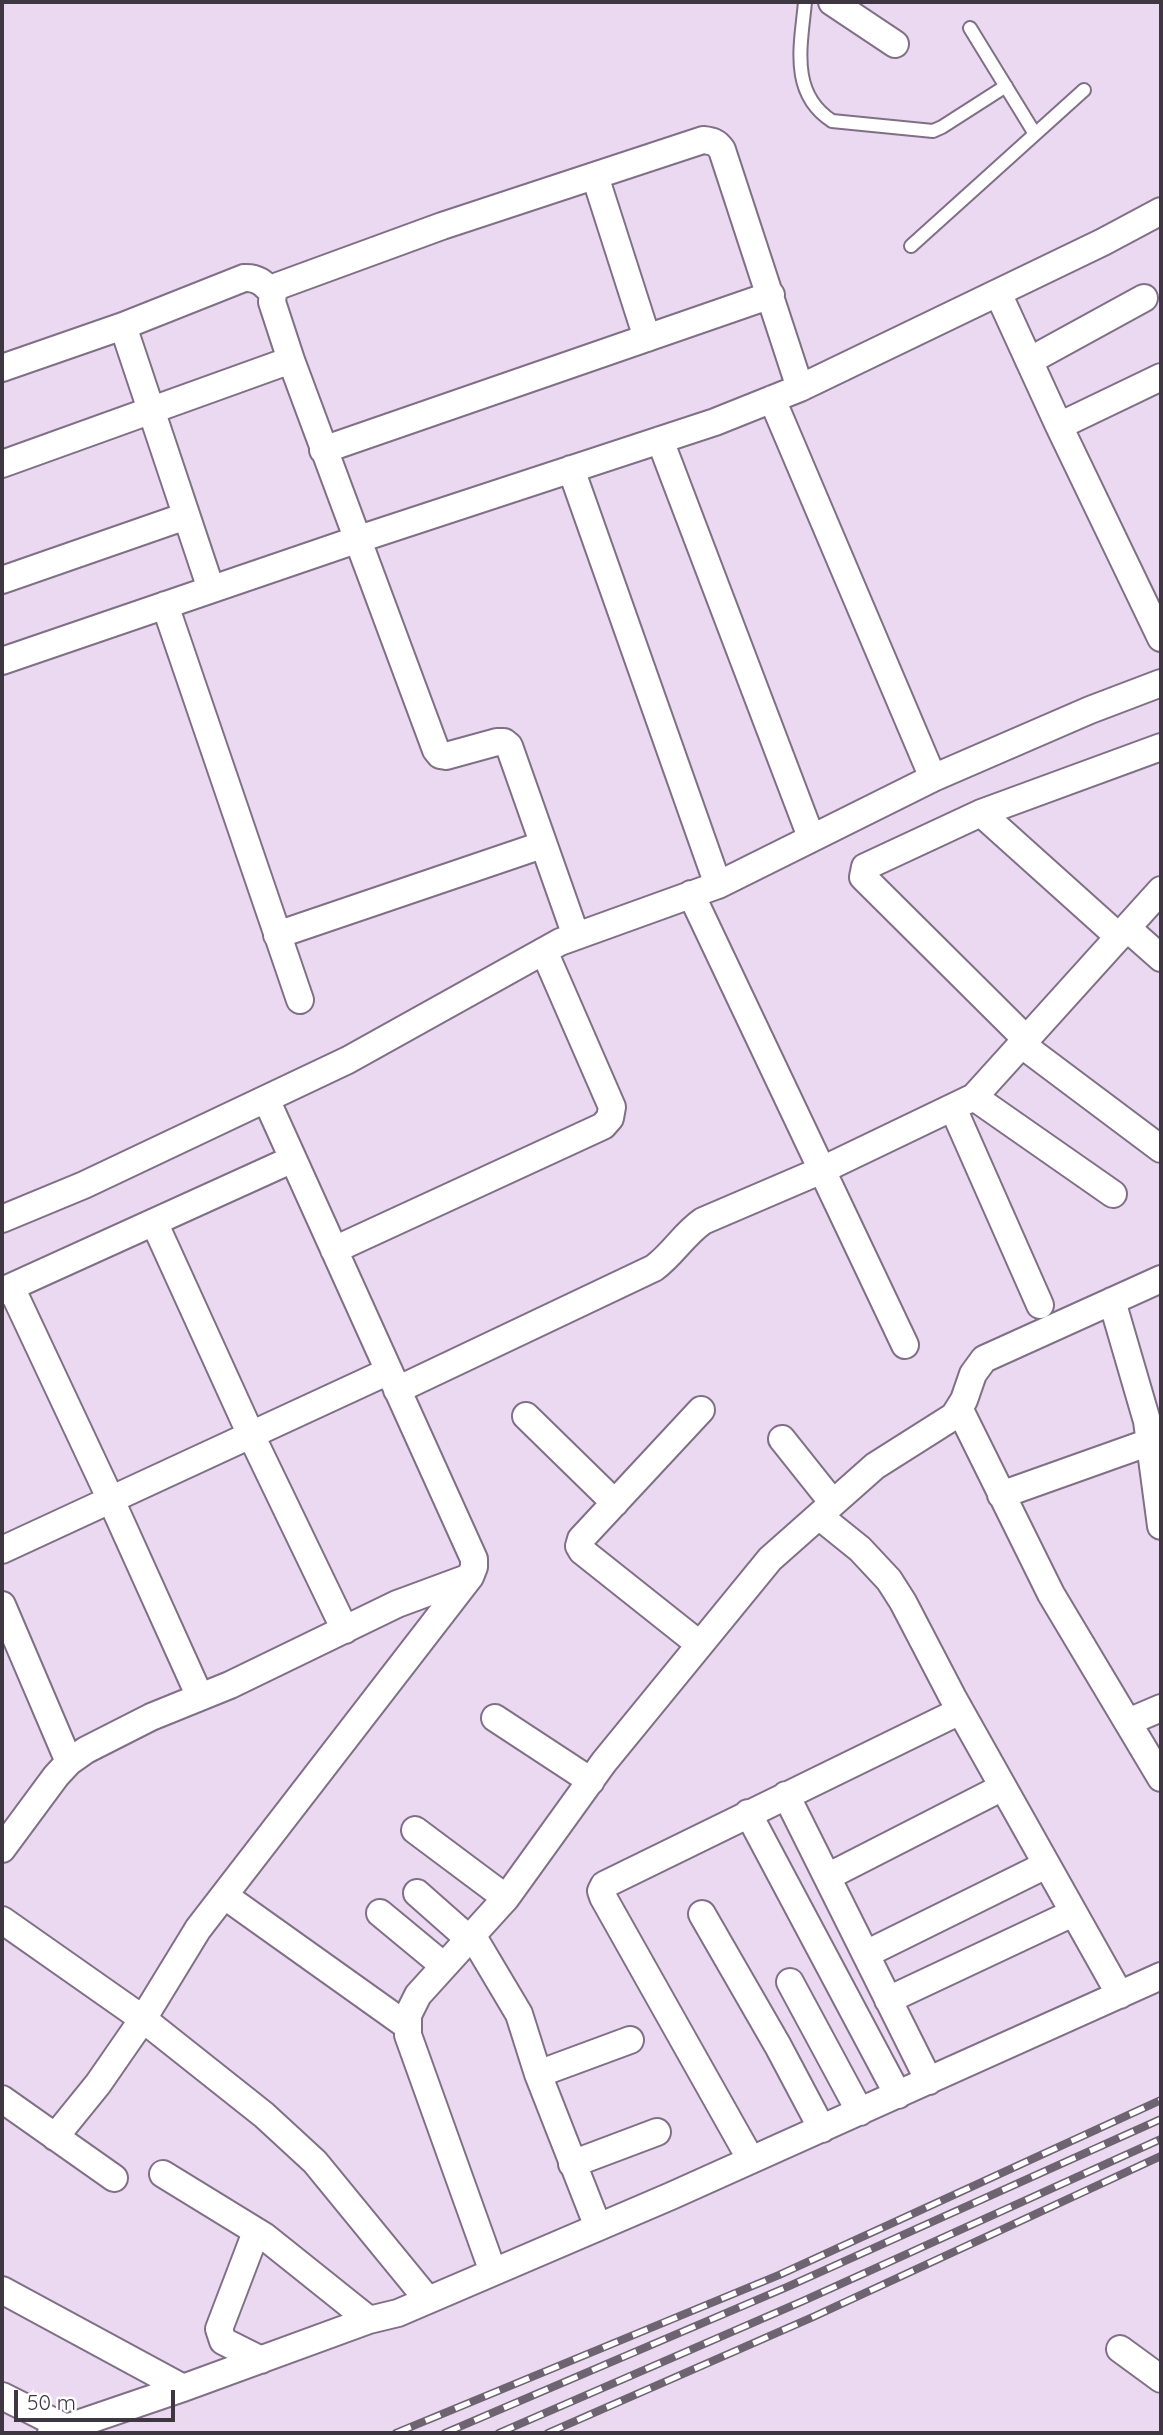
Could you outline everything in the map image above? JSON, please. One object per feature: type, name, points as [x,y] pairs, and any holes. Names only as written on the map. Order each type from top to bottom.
[{"type":"street","points":[[832,2],[895,44]]},
{"type":"street","points":[[576,936],[509,746],[498,742],[446,756],[440,755],[436,750],[323,450],[272,302],[273,293],[278,286],[429,230],[703,141],[718,144],[722,150],[800,388]]},
{"type":"street","points":[[595,176],[647,338]]},
{"type":"street","points":[[2,661],[660,440],[772,399],[998,293],[1161,211]]},
{"type":"street","points":[[2,368],[123,326],[244,278],[253,277],[261,281],[273,293]]},
{"type":"street","points":[[998,293],[1161,638]]},
{"type":"street","points":[[323,450],[771,295]]},
{"type":"street","points":[[1029,361],[1144,298]]},
{"type":"street","points":[[123,326],[212,589]]},
{"type":"street","points":[[2,464],[291,360]]},
{"type":"street","points":[[1059,426],[1161,377]]},
{"type":"street","points":[[772,399],[933,779]]},
{"type":"street","points":[[660,440],[811,837]]},
{"type":"street","points":[[571,469],[718,885]]},
{"type":"street","points":[[2,580],[186,516]]},
{"type":"street","points":[[164,606],[300,1000]]},
{"type":"street","points":[[2,1219],[84,1185],[348,1060],[544,951],[576,936],[718,885],[933,779],[1090,710],[1161,683]]},
{"type":"street","points":[[1161,747],[981,813],[866,867],[863,877],[1024,1042],[1161,1149]]},
{"type":"street","points":[[981,813],[1123,932],[1161,958]]},
{"type":"street","points":[[277,935],[542,845]]},
{"type":"street","points":[[2,1550],[251,1435],[393,1381],[654,1268],[669,1257],[690,1230],[703,1221],[821,1170],[964,1103],[1024,1042],[1161,890]]},
{"type":"street","points":[[691,894],[905,1345]]},
{"type":"street","points":[[334,1250],[603,1126],[610,1118],[612,1107],[544,951]]},
{"type":"street","points":[[55,2137],[98,2084],[143,2019],[190,1941],[470,1577],[474,1567],[474,1559],[266,1099]]},
{"type":"street","points":[[964,1103],[1113,1194]]},
{"type":"street","points":[[964,1103],[1040,1305]]},
{"type":"street","points":[[200,1697],[111,1500],[6,1289],[293,1159]]},
{"type":"street","points":[[154,1222],[251,1435],[345,1630]]},
{"type":"street","points":[[493,2272],[408,2035],[406,2025],[411,2005],[418,1994],[506,1898],[591,1781],[699,1644],[782,1546],[875,1466],[960,1410],[973,1374],[984,1359],[1161,1279]]},
{"type":"street","points":[[1112,1301],[1146,1421],[1161,1526]]},
{"type":"street","points":[[699,1644],[579,1546],[581,1539],[701,1410]]},
{"type":"street","points":[[960,1410],[1051,1594],[1128,1722],[1153,1748],[1161,1778]]},
{"type":"street","points":[[526,1416],[615,1503]]},
{"type":"street","points":[[782,1439],[826,1510],[889,1580],[903,1602],[960,1711],[1120,1995]]},
{"type":"street","points":[[1001,1495],[1150,1442]]},
{"type":"street","points":[[2,1849],[69,1762],[107,1738],[397,1604],[470,1577]]},
{"type":"street","points":[[2,1605],[69,1762]]},
{"type":"street","points":[[1128,1722],[1161,1708]]},
{"type":"street","points":[[751,2160],[601,1891],[604,1885],[960,1711]]},
{"type":"street","points":[[495,1718],[591,1781]]},
{"type":"street","points":[[827,1877],[1003,1787]]},
{"type":"street","points":[[786,1795],[929,2081]]},
{"type":"street","points":[[748,1814],[898,2095]]},
{"type":"street","points":[[415,1830],[506,1898]]},
{"type":"street","points":[[866,1954],[1046,1865]]},
{"type":"street","points":[[417,1892],[470,1937],[519,2014],[538,2074],[598,2227]]},
{"type":"street","points":[[225,1896],[406,2025]]},
{"type":"street","points":[[380,1913],[444,1966]]},
{"type":"street","points":[[888,2000],[1073,1913]]},
{"type":"street","points":[[702,1914],[822,2129]]},
{"type":"street","points":[[3,1924],[143,2019],[264,2115],[315,2162],[428,2300]]},
{"type":"street","points":[[2,2396],[59,2431],[369,2320],[398,2313],[822,2129],[1161,1976]]},
{"type":"street","points":[[790,1982],[860,2112]]},
{"type":"street","points":[[538,2074],[630,2040]]},
{"type":"street","points":[[2,2099],[114,2178]]},
{"type":"street","points":[[572,2164],[657,2133]]},
{"type":"street","points":[[163,2174],[256,2232],[369,2320]]},
{"type":"street","points":[[256,2232],[219,2329],[223,2342],[261,2360]]},
{"type":"street","points":[[2,2290],[183,2388]]},
{"type":"street","points":[[1120,2348],[1161,2379]]},
{"type":"lane","points":[[805,2],[800,76],[824,116],[832,121],[933,131],[1006,86]]},
{"type":"lane","points":[[970,28],[1035,134]]},
{"type":"lane","points":[[911,246],[1084,90]]},
{"type":"railway","points":[[396,2433],[779,2275],[1161,2100]]},
{"type":"railway","points":[[445,2433],[787,2287],[1161,2119]]},
{"type":"railway","points":[[499,2433],[803,2301],[1161,2139]]},
{"type":"railway","points":[[548,2433],[813,2317],[1161,2156]]}]
